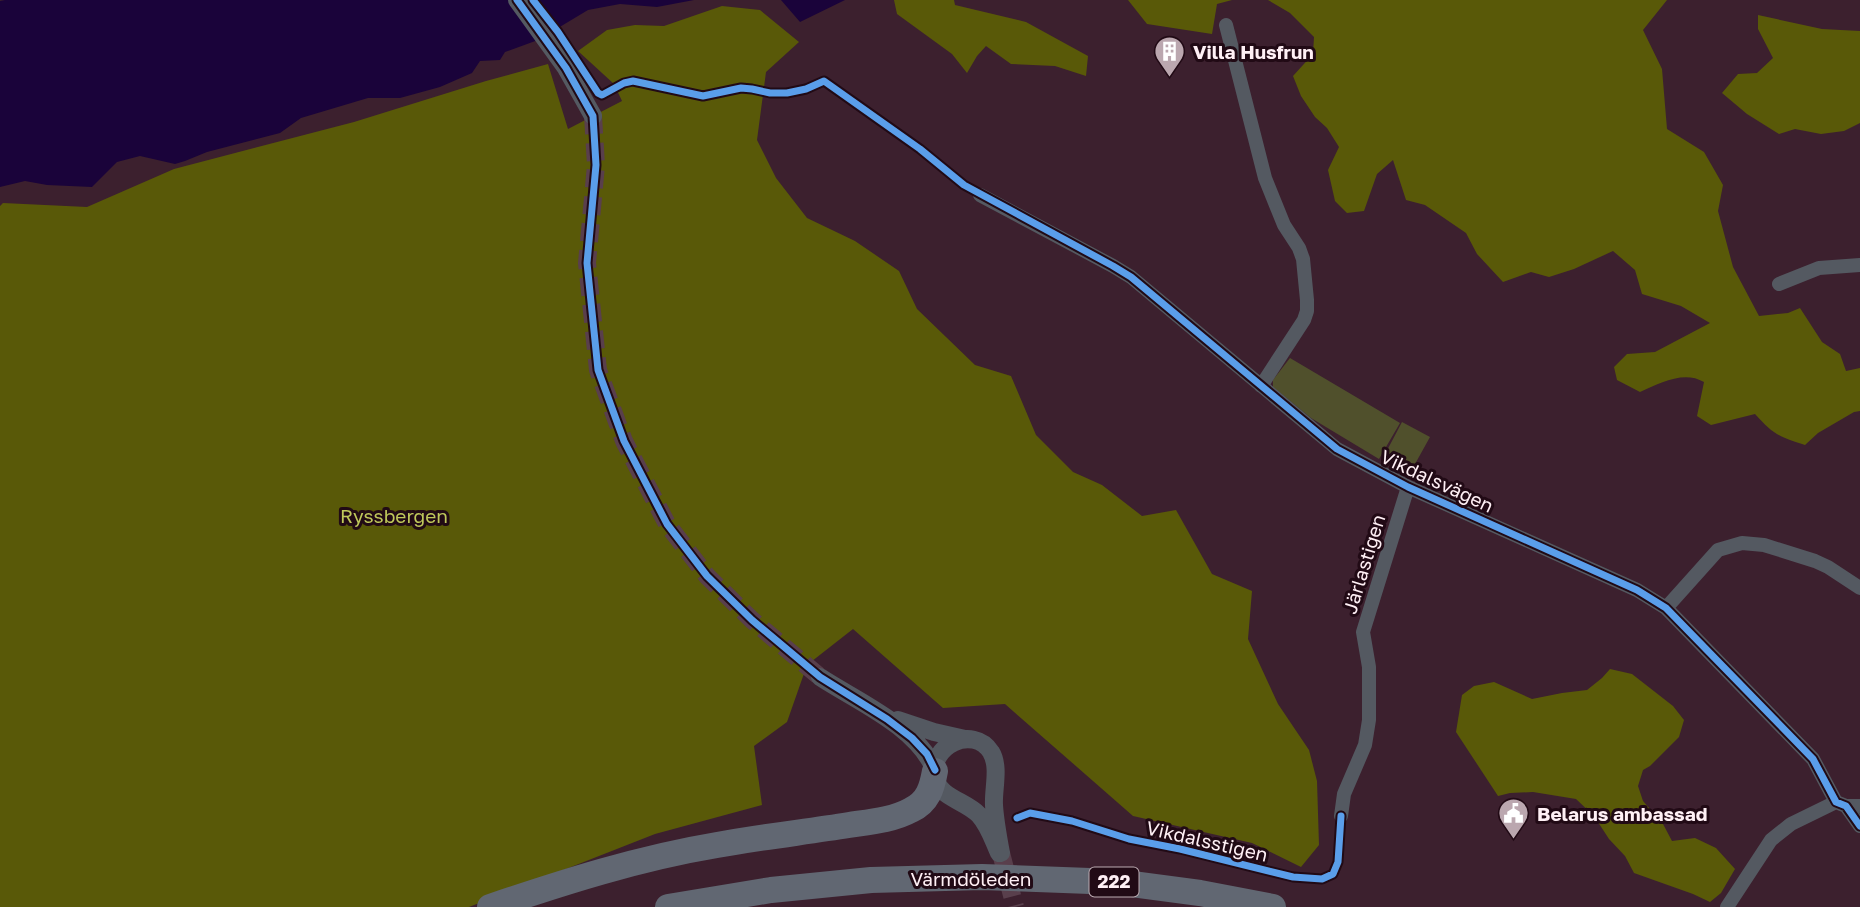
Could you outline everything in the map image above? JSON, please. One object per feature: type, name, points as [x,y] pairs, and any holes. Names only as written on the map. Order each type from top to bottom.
[{"type":"highway","points":[[490,907],[589,874],[671,853],[872,821],[904,813],[925,800],[932,786],[934,770]]},
{"type":"highway","name":"Värmdöleden","points":[[668,907],[772,890],[871,880],[982,877],[1117,882],[1200,893],[1273,907]]},
{"type":"street","points":[[517,0],[566,68],[593,116]]},
{"type":"street","points":[[1226,25],[1265,178],[1283,225],[1299,248],[1303,260],[1307,300],[1304,320],[1261,386]]},
{"type":"street","name":"Vikdalsvägen","points":[[980,195],[1131,277],[1337,449],[1408,487],[1637,590],[1666,608],[1813,759],[1860,826]]},
{"type":"street","points":[[1779,284],[1819,268],[1860,265]]},
{"type":"street","name":"Järlastigen","points":[[1341,816],[1344,794],[1365,745],[1369,720],[1369,667],[1363,632],[1408,487]]},
{"type":"street","points":[[1666,608],[1718,550],[1742,543],[1763,545],[1815,561],[1860,588]]},
{"type":"street","points":[[820,677],[912,738],[927,754],[943,791],[979,816],[1000,853],[994,807],[994,758],[989,750],[984,745],[918,728],[872,709]]},
{"type":"street","points":[[934,770],[937,758],[945,747],[959,740],[969,740]]},
{"type":"street","points":[[1727,907],[1771,840],[1791,824],[1847,805]]},
{"type":"shaded area","points":[[694,0],[657,7],[620,4],[588,10],[538,40],[505,52],[500,60],[480,61],[472,73],[440,87],[400,98],[368,98],[301,118],[280,133],[207,152],[175,164],[140,156],[117,162],[92,187],[25,181],[0,187],[0,1]]},
{"type":"shaded area","points":[[781,0],[845,0],[800,22]]},
{"type":"shaded area","points":[[1290,358],[1400,423],[1379,459],[1311,418],[1273,387],[1273,380]]},
{"type":"shaded area","points":[[1402,422],[1430,437],[1410,473],[1383,458]]},
{"type":"green space","points":[[894,0],[954,0],[955,5],[1026,22],[1088,56],[1086,76],[1055,66],[1011,64],[986,46],[967,73],[952,54],[897,14]]},
{"type":"green space","points":[[1128,0],[1232,0],[1217,4],[1212,34],[1147,24]]},
{"type":"green space","points":[[1268,0],[1667,0],[1643,30],[1662,69],[1667,129],[1704,152],[1723,185],[1718,211],[1733,267],[1759,316],[1788,313],[1800,308],[1822,342],[1840,354],[1846,371],[1860,368],[1860,411],[1818,433],[1805,445],[1777,434],[1755,414],[1711,425],[1697,416],[1704,382],[1688,377],[1680,378],[1640,392],[1617,380],[1614,367],[1627,354],[1655,352],[1710,323],[1681,306],[1642,294],[1635,270],[1613,251],[1549,277],[1531,272],[1503,282],[1477,254],[1466,233],[1425,205],[1406,200],[1393,160],[1377,174],[1364,211],[1347,213],[1335,201],[1328,170],[1339,147],[1301,96],[1293,76],[1313,54],[1314,37],[1290,13]]},
{"type":"green space","name":"Ryssbergen","points":[[722,6],[760,10],[799,42],[766,72],[757,140],[776,178],[807,218],[855,241],[899,271],[917,309],[975,365],[1011,376],[1036,435],[1073,472],[1102,485],[1142,516],[1176,510],[1212,574],[1252,591],[1248,639],[1278,704],[1309,750],[1317,781],[1319,845],[1301,867],[1252,843],[1133,816],[1005,704],[943,708],[853,629],[807,665],[787,722],[754,746],[762,805],[655,834],[469,907],[0,907],[0,206],[3,203],[87,207],[174,169],[354,122],[548,64],[568,129],[622,101],[614,84],[578,51],[607,30],[635,25],[664,26]]},
{"type":"green space","points":[[1758,15],[1822,29],[1860,31],[1860,123],[1844,131],[1821,134],[1795,129],[1779,134],[1747,114],[1722,93],[1738,74],[1757,73],[1773,58],[1758,29]]},
{"type":"green space","points":[[1610,669],[1632,674],[1673,706],[1684,720],[1679,737],[1643,770],[1638,786],[1643,801],[1663,824],[1672,841],[1695,838],[1716,848],[1735,869],[1721,893],[1710,902],[1634,873],[1625,856],[1609,839],[1594,816],[1576,799],[1533,792],[1498,796],[1456,732],[1462,695],[1474,686],[1494,682],[1532,699],[1587,690]]},
{"type":"tunnel","points":[[593,116],[596,165],[587,263],[598,370],[624,441],[667,524],[707,576],[752,620],[820,677]]},
{"type":"tunnel","points":[[1001,853],[1015,907]]},
{"type":"cycle path","points":[[517,0],[566,68],[593,116],[596,165],[587,263],[598,370],[624,441],[667,524],[707,576],[752,620],[820,677],[912,738],[927,754],[935,770]]},
{"type":"cycle path","points":[[533,0],[602,95],[633,81],[703,96],[741,88],[787,93],[824,81],[920,149],[964,185],[1131,277],[1337,449],[1408,487],[1637,590],[1666,608],[1813,759],[1836,802],[1846,806],[1860,826]]},
{"type":"cycle path","name":"Vikdalsstigen","points":[[1017,818],[1030,813],[1072,821],[1129,839],[1293,877],[1322,879],[1333,874],[1338,862],[1341,816]]},
{"type":"place","name":"Villa Husfrun","points":[[1170,79]]},
{"type":"place","name":"Belarus ambassad","points":[[1514,841]]}]
